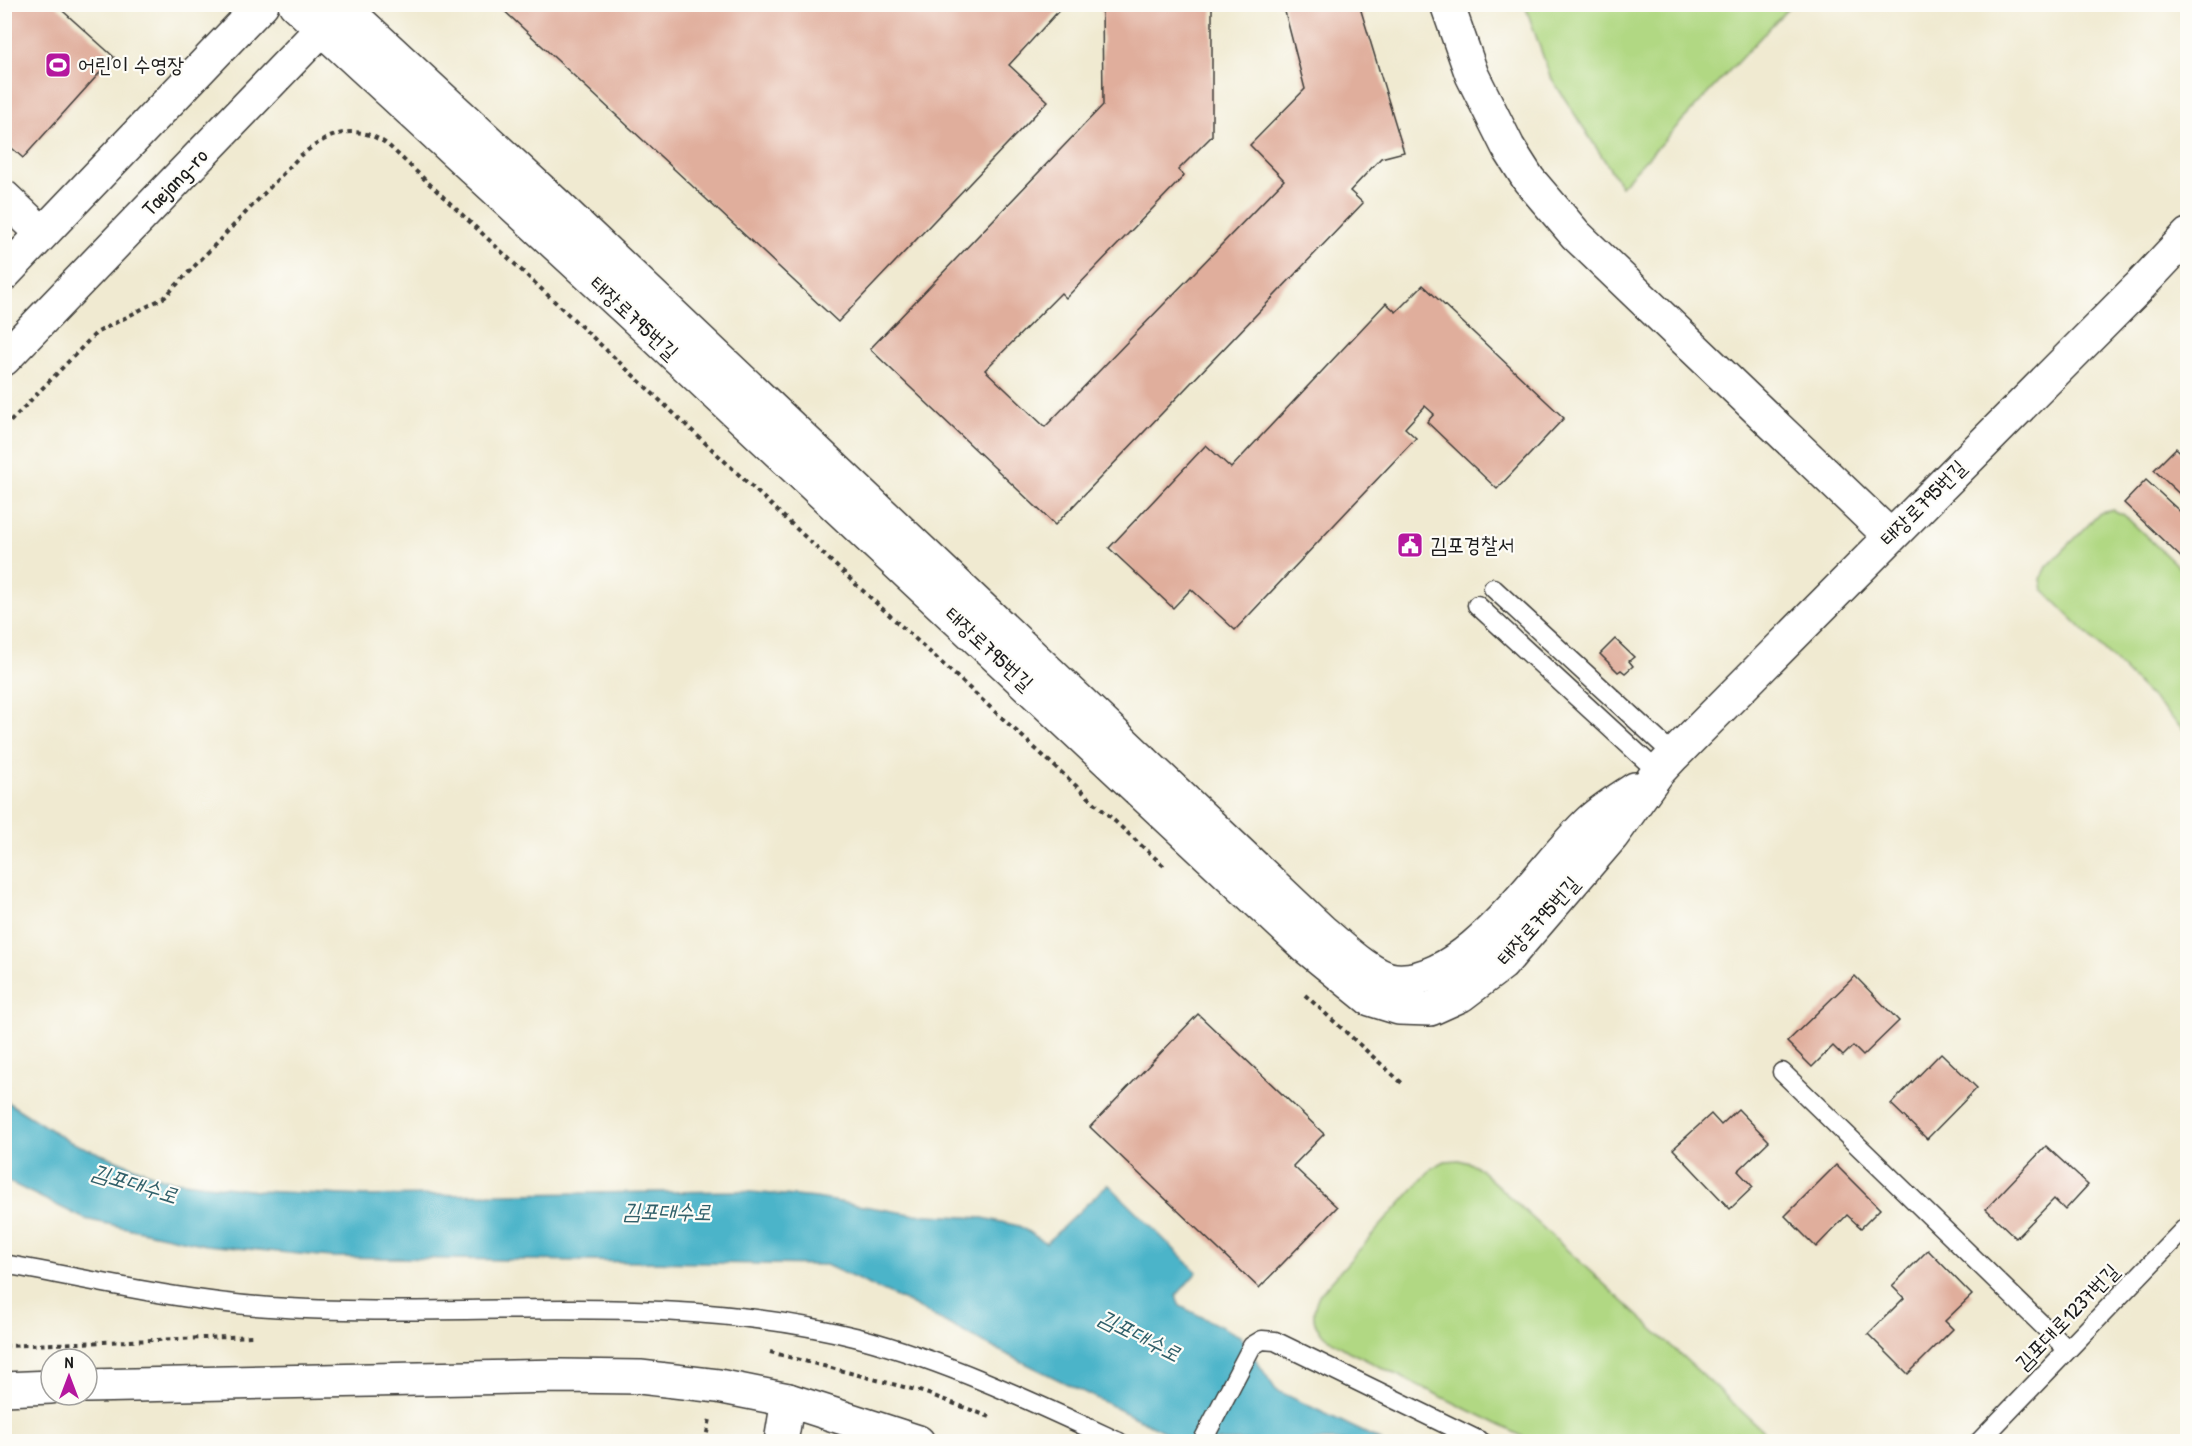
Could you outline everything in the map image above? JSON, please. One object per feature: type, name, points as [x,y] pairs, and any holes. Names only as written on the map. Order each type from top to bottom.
[{"type":"street","points":[[4,274],[262,4]]},
{"type":"street","name":"태장로795번길","points":[[295,4],[338,11],[558,206],[1321,930],[1368,968],[1393,980],[1420,979],[1476,946],[1591,820],[1666,764],[2138,288],[2187,235]]},
{"type":"street","points":[[1447,4],[1472,75],[1508,147],[1529,180],[1576,235],[1890,537]]},
{"type":"street","name":"Taejang-ro","points":[[4,359],[338,11]]},
{"type":"street","points":[[4,197],[42,232]]},
{"type":"street","points":[[99,1386],[547,1376],[640,1377],[718,1386],[788,1400],[918,1442]]},
{"type":"street","points":[[4,1389],[39,1388]]},
{"type":"street","points":[[781,1442],[788,1400]]},
{"type":"lane","points":[[1492,588],[1666,764]]},
{"type":"lane","points":[[1477,605],[1666,764]]},
{"type":"lane","points":[[1782,1072],[2067,1349]]},
{"type":"lane","name":"김포대로1237번길","points":[[1978,1442],[2187,1224]]},
{"type":"lane","points":[[4,1264],[156,1291],[269,1307],[687,1313],[798,1326],[859,1338],[941,1366],[1001,1388],[1119,1442]]},
{"type":"lane","points":[[1202,1442],[1252,1346],[1262,1340],[1275,1341],[1482,1442]]},
{"type":"path","points":[[4,428],[96,333],[165,297],[302,155],[335,135],[353,131],[371,134],[387,144],[859,587],[1169,871]]},
{"type":"path","points":[[1298,989],[1402,1083]]},
{"type":"path","points":[[759,1349],[923,1392],[996,1419]]},
{"type":"path","points":[[4,1440],[98,1439],[109,1442]]},
{"type":"green space","points":[[1525,4],[1791,5],[1621,186],[1550,76]]},
{"type":"green space","points":[[2113,510],[2124,515],[2187,575],[2187,733],[2043,590],[2041,579],[2047,567],[2100,513]]},
{"type":"green space","points":[[1459,1160],[1475,1165],[1774,1441],[1532,1441],[1348,1351],[1324,1335],[1315,1323],[1314,1315],[1319,1295],[1432,1168],[1445,1161]]},
{"type":"water","name":"김포대수로","points":[[4,1100],[68,1141],[167,1180],[257,1191],[365,1196],[739,1191],[816,1198],[911,1214],[983,1218],[1019,1226],[1046,1243],[1108,1184],[1197,1272],[1176,1296],[1180,1306],[1240,1336],[1276,1390],[1382,1441],[1183,1441],[986,1344],[905,1301],[826,1265],[331,1257],[206,1245],[85,1219],[5,1180]]},
{"type":"building","points":[[4,4],[55,4],[114,57],[23,158],[4,141]]},
{"type":"building","points":[[497,4],[1065,4],[1009,65],[1048,101],[838,322]]},
{"type":"building","points":[[1102,4],[1212,4],[1212,136],[1178,170],[1184,176],[1066,298],[1061,293],[985,370],[1045,427],[1284,180],[1250,145],[1305,89],[1283,4],[1359,4],[1404,152],[1381,158],[1350,191],[1363,203],[1055,525],[870,349],[1103,105]]},
{"type":"building","points":[[1423,285],[1564,418],[1497,489],[1427,422],[1434,414],[1425,406],[1405,428],[1416,438],[1235,630],[1191,589],[1173,608],[1109,548],[1206,445],[1231,468],[1386,303],[1396,312]]},
{"type":"building","points":[[2176,448],[2188,459],[2188,502],[2154,470]]},
{"type":"building","points":[[2146,480],[2188,519],[2188,564],[2124,503]]},
{"type":"building","points":[[1615,639],[1634,657],[1629,661],[1633,666],[1625,673],[1621,670],[1618,672],[1600,654]]},
{"type":"building","points":[[1855,976],[1899,1021],[1863,1056],[1853,1046],[1843,1056],[1833,1046],[1812,1067],[1787,1042]]},
{"type":"building","points":[[1198,1014],[1324,1134],[1293,1166],[1337,1207],[1259,1288],[1090,1127]]},
{"type":"building","points":[[1941,1053],[1977,1088],[1927,1139],[1891,1104]]},
{"type":"building","points":[[1738,1109],[1769,1141],[1738,1171],[1753,1187],[1730,1209],[1673,1149],[1711,1114],[1721,1125]]},
{"type":"building","points":[[2046,1146],[2088,1185],[2065,1210],[2054,1199],[2016,1238],[1986,1209]]},
{"type":"building","points":[[1836,1165],[1880,1209],[1861,1228],[1847,1215],[1816,1247],[1785,1216]]},
{"type":"building","points":[[1928,1250],[1972,1295],[1945,1321],[1953,1329],[1908,1374],[1868,1334],[1904,1298],[1892,1286]]},
{"type":"place","name":"어린이 수영장","points":[[58,65]]},
{"type":"place","name":"김포경찰서","points":[[1410,545]]}]
